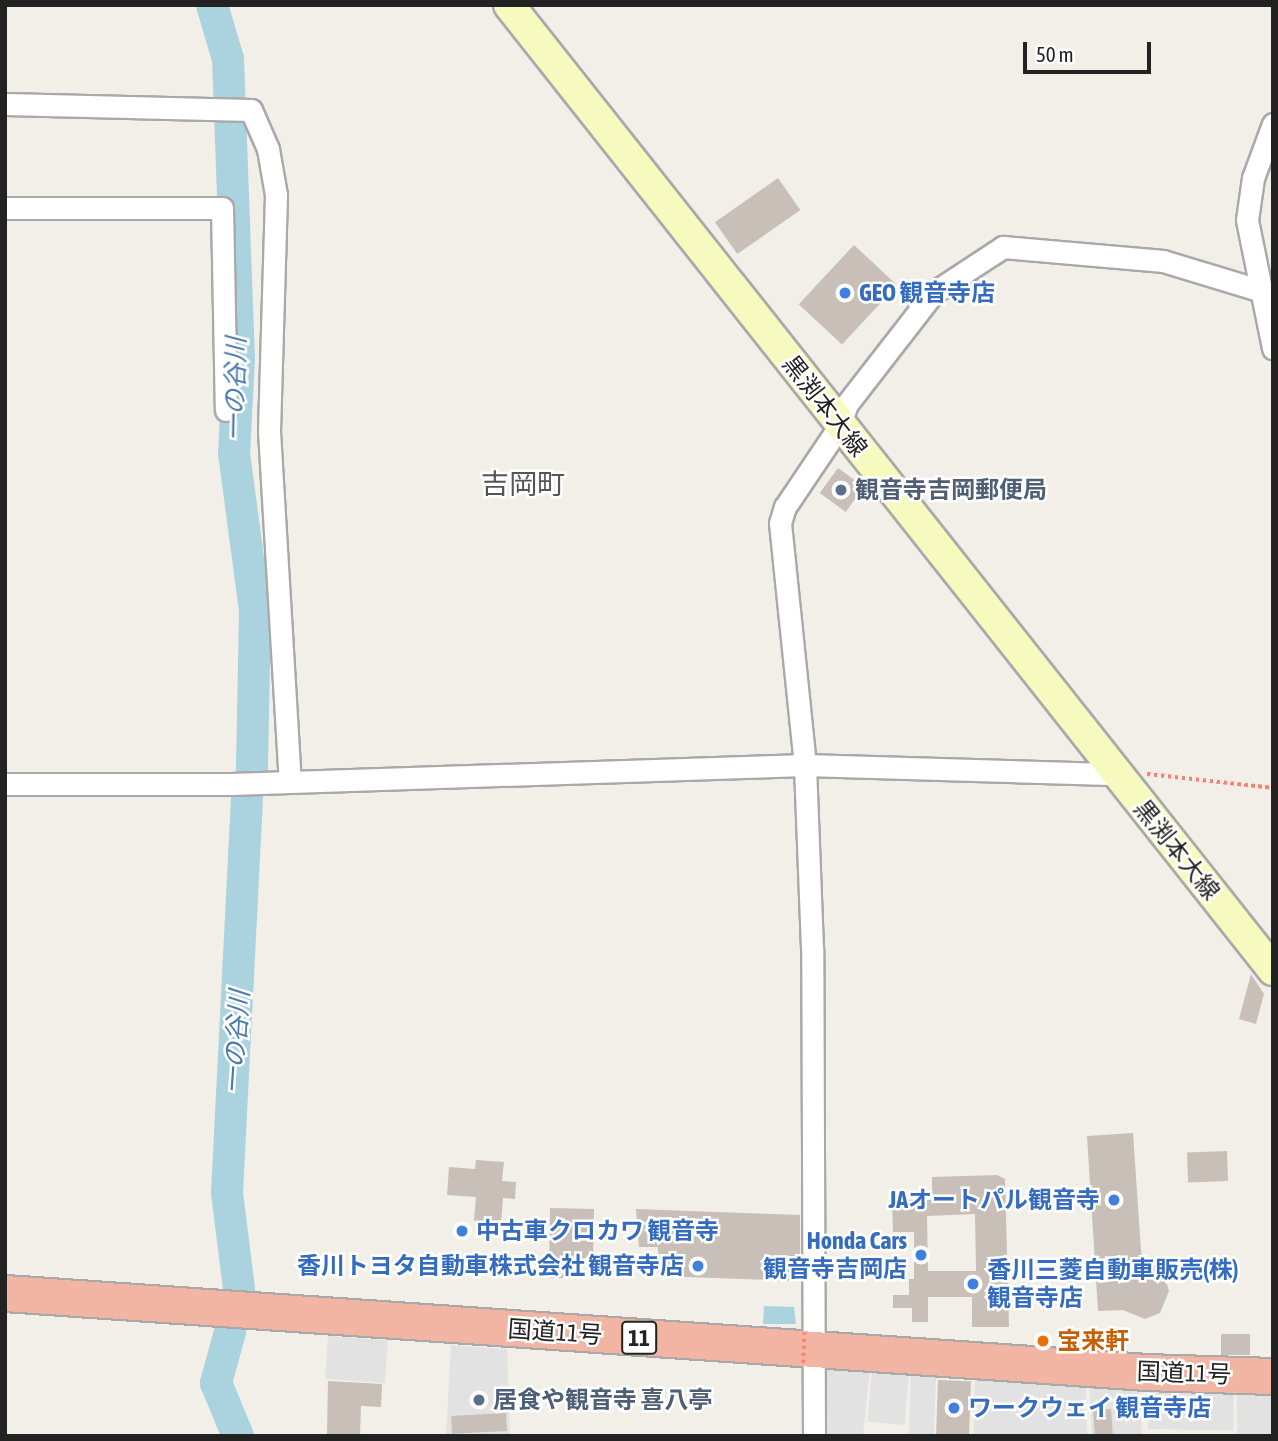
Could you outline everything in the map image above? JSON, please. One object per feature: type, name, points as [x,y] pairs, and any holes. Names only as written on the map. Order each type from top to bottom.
[{"type":"highway","name":"国道11号","points":[[5,1293],[806,1349],[1273,1376]]},
{"type":"main road","name":"黒渕本大線","points":[[509,5],[1273,970]]},
{"type":"street","points":[[5,104],[251,110],[276,195],[270,430],[290,780]]},
{"type":"street","points":[[1273,124],[1253,178],[1247,220],[1273,348]]},
{"type":"street","points":[[5,208],[222,208],[226,410]]},
{"type":"street","points":[[814,1436],[806,1349],[805,765],[780,523],[840,425],[848,404],[933,293],[1003,247],[1163,261],[1262,291]]},
{"type":"street","points":[[5,784],[290,780],[805,765],[1117,774]]},
{"type":"path","points":[[1117,774],[1273,788]]},
{"type":"shaded area","points":[[328,1336],[388,1340],[385,1383],[325,1379]]},
{"type":"shaded area","name":"居食や観音寺 喜八亭","points":[[451,1345],[507,1349],[510,1435],[446,1436]]},
{"type":"shaded area","points":[[819,1365],[870,1370],[863,1436],[812,1436]]},
{"type":"shaded area","points":[[872,1370],[909,1373],[904,1425],[867,1422]]},
{"type":"shaded area","points":[[911,1374],[936,1375],[934,1436],[909,1436]]},
{"type":"shaded area","points":[[975,1375],[1086,1383],[1087,1436],[974,1436]]},
{"type":"shaded area","points":[[1089,1382],[1140,1386],[1142,1436],[1092,1436]]},
{"type":"shaded area","points":[[1149,1385],[1234,1386],[1233,1430],[1148,1429]]},
{"type":"shaded area","points":[[1237,1387],[1273,1387],[1273,1436],[1237,1436]]},
{"type":"water","points":[[764,1306],[794,1307],[796,1324],[763,1324]]},
{"type":"building","points":[[778,178],[800,210],[737,254],[715,222]]},
{"type":"building","name":"GEO 観音寺店","points":[[854,245],[897,285],[842,344],[799,304]]},
{"type":"building","points":[[838,468],[864,487],[846,512],[820,493]]},
{"type":"building","points":[[1251,974],[1264,994],[1256,1024],[1239,1019]]},
{"type":"building","name":"JAオートパル観音寺","points":[[1133,1133],[1142,1265],[1161,1264],[1169,1291],[1160,1313],[1145,1319],[1123,1310],[1098,1311],[1087,1136]]},
{"type":"building","points":[[1227,1151],[1228,1181],[1188,1182],[1187,1152]]},
{"type":"building","points":[[476,1160],[504,1162],[502,1181],[516,1182],[515,1199],[503,1198],[501,1223],[474,1221],[476,1197],[447,1195],[449,1167],[475,1169]]},
{"type":"building","points":[[997,1175],[1005,1179],[1009,1327],[972,1327],[972,1297],[928,1297],[928,1322],[912,1322],[912,1308],[893,1308],[893,1295],[909,1295],[909,1279],[914,1279],[914,1232],[893,1232],[892,1200],[932,1200],[932,1177]],"holes":[[[975,1214],[976,1271],[928,1271],[927,1216]]]},
{"type":"building","points":[[550,1208],[594,1209],[593,1266],[581,1265],[581,1278],[549,1278]]},
{"type":"building","points":[[636,1209],[800,1215],[800,1281],[658,1276],[658,1247],[639,1247]]},
{"type":"building","points":[[1221,1334],[1250,1334],[1250,1355],[1221,1355]]},
{"type":"building","name":"ワークウェイ 観音寺店","points":[[938,1380],[971,1381],[969,1436],[936,1436]]},
{"type":"building","points":[[328,1381],[382,1384],[381,1407],[361,1406],[360,1436],[327,1436]]},
{"type":"building","points":[[1111,1409],[1113,1436],[1095,1436],[1093,1410]]},
{"type":"building","points":[[506,1413],[507,1431],[452,1434],[451,1416]]},
{"type":"waterway","name":"一の谷川","points":[[212,5],[228,59],[239,359],[234,453],[255,611],[252,773]]},
{"type":"waterway","name":"一の谷川","points":[[239,1289],[227,1193],[247,793]]},
{"type":"waterway","name":"一の谷川","points":[[230,1332],[216,1383],[238,1436]]},
{"type":"place","name":"GEO 観音寺店","points":[[845,293]]},
{"type":"place","name":"観音寺吉岡郵便局","points":[[841,490]]},
{"type":"place","name":"JAオートパル観音寺","points":[[1114,1200]]},
{"type":"place","name":"中古車クロカワ 観音寺","points":[[462,1231]]},
{"type":"place","name":"Honda Cars 観音寺吉岡店","points":[[921,1255]]},
{"type":"place","name":"香川トヨタ自動車株式会社 観音寺店","points":[[698,1266]]},
{"type":"place","name":"香川三菱自動車販売(株) 観音寺店","points":[[973,1284]]},
{"type":"place","name":"宝来軒","points":[[1043,1341]]},
{"type":"place","name":"居食や観音寺 喜八亭","points":[[479,1400]]},
{"type":"place","name":"ワークウェイ 観音寺店","points":[[954,1408]]},
{"type":"district","name":"吉岡町","points":[[523,484]]}]
